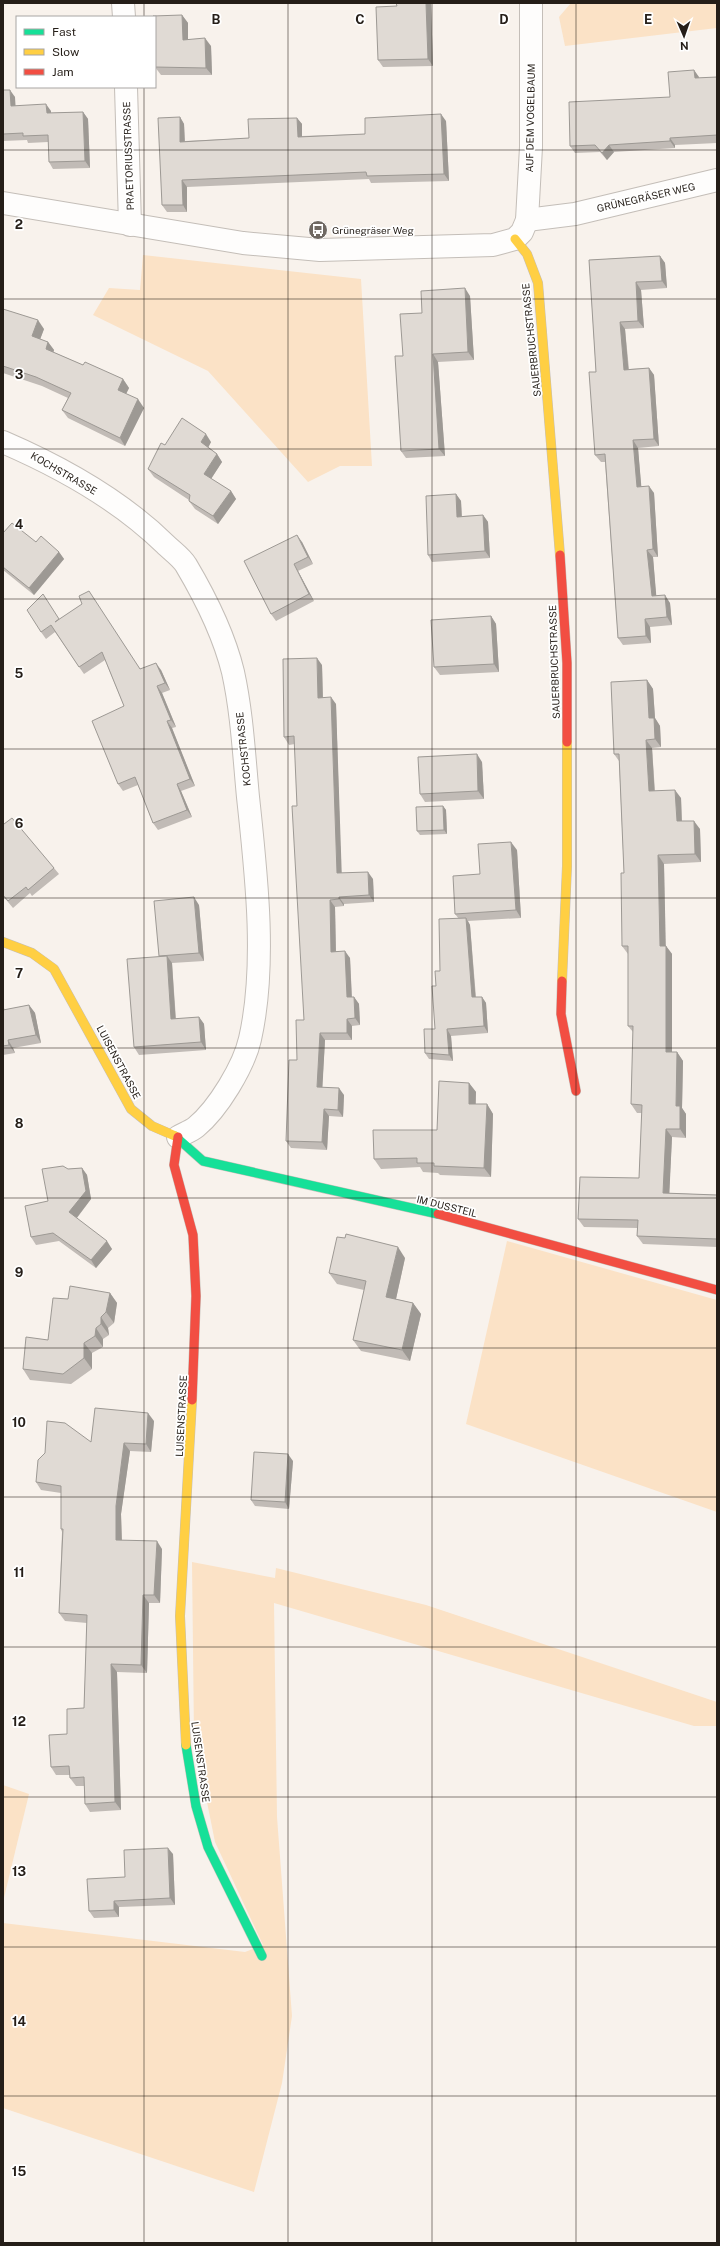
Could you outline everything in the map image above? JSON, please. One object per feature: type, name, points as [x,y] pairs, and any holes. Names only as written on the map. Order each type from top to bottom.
[{"type":"street","points":[[123,3],[124,16]]},
{"type":"street","name":"AUF DEM VOGELBAUM","points":[[522,230],[531,147],[531,3]]},
{"type":"street","name":"PRAETORIUSSTRASSE","points":[[126,88],[130,225]]},
{"type":"street","name":"GRÜNEGRÄSER WEG","points":[[3,203],[243,243],[320,250],[493,245],[522,230],[575,214],[717,180]]},
{"type":"street","name":"SAUERBRUCHSTRASSE","points":[[522,230],[527,254],[538,283],[554,472],[566,663],[567,866],[561,1014],[576,1090]]},
{"type":"street","name":"KOCHSTRASSE","points":[[3,442],[44,459],[108,499],[149,528],[185,563],[215,621],[232,671],[241,719],[253,844],[258,922],[257,994],[250,1040],[229,1089],[196,1127],[178,1137]]},
{"type":"street","name":"LUISENSTRASSE","points":[[3,942],[32,953],[54,969],[131,1109],[152,1126],[178,1137],[174,1165],[193,1235],[196,1296],[195,1357],[180,1616],[184,1735],[196,1806],[208,1848],[262,1956]]},
{"type":"street","name":"IM DUSSTEIL","points":[[178,1137],[203,1161],[439,1214],[717,1290]]},
{"type":"shaded area","points":[[571,3],[717,3],[717,28],[565,46],[559,17]]},
{"type":"shaded area","points":[[143,255],[361,279],[372,466],[340,466],[308,482],[208,371],[93,315],[109,288],[140,290]]},
{"type":"shaded area","points":[[507,1241],[717,1300],[717,1512],[466,1424]]},
{"type":"shaded area","points":[[192,1562],[275,1578],[276,1568],[426,1605],[717,1702],[717,1726],[694,1726],[274,1603],[277,1817],[292,2016],[282,2083],[254,2192],[3,2108],[3,1923],[245,1952],[263,1945],[215,1842],[194,1737]]},
{"type":"shaded area","points":[[3,1785],[29,1794],[3,1902]]},
{"type":"building","points":[[396,3],[426,3],[428,59],[378,60],[376,7],[397,6]]},
{"type":"building","points":[[182,15],[183,40],[205,38],[206,68],[156,67],[156,16],[153,16]]},
{"type":"building","points":[[694,70],[695,78],[717,77],[717,135],[670,138],[670,141],[609,145],[602,153],[595,145],[570,146],[569,102],[670,97],[668,72]]},
{"type":"building","points":[[3,90],[10,90],[11,106],[46,104],[47,113],[83,112],[85,161],[49,162],[48,135],[23,136],[23,133],[3,134]]},
{"type":"building","points":[[441,114],[444,174],[367,176],[366,172],[182,180],[183,205],[162,205],[158,118],[180,117],[180,142],[249,138],[248,119],[297,118],[298,137],[365,134],[365,118]]},
{"type":"building","points":[[660,256],[662,281],[636,282],[638,321],[620,322],[624,370],[649,368],[654,439],[633,440],[637,487],[649,486],[653,549],[647,550],[652,596],[665,595],[667,617],[645,619],[646,636],[618,638],[605,454],[595,455],[589,372],[596,372],[589,260]]},
{"type":"building","points":[[465,288],[468,352],[433,354],[439,449],[401,451],[395,356],[403,356],[400,314],[422,313],[421,291]]},
{"type":"building","points":[[3,309],[38,320],[32,336],[48,342],[46,349],[83,365],[85,362],[123,379],[118,390],[138,399],[120,438],[62,410],[71,393],[36,377],[3,366]]},
{"type":"building","points":[[182,418],[206,434],[201,442],[217,454],[204,474],[231,491],[213,516],[189,501],[190,495],[148,469],[161,443],[165,445]]},
{"type":"building","points":[[456,494],[457,517],[483,515],[485,551],[428,555],[426,496]]},
{"type":"building","points":[[12,523],[36,542],[41,536],[59,552],[29,588],[3,567],[3,533]]},
{"type":"building","points":[[297,535],[308,557],[294,564],[309,594],[271,614],[244,561]]},
{"type":"building","points":[[89,591],[140,669],[156,663],[165,683],[157,686],[171,720],[167,721],[190,779],[177,784],[187,810],[153,823],[135,777],[118,784],[92,721],[124,706],[102,652],[79,667],[51,625],[41,632],[27,610],[43,594],[59,619],[55,622],[82,604],[79,596]]},
{"type":"building","points":[[491,616],[494,664],[434,667],[431,620]]},
{"type":"building","points":[[317,658],[318,698],[331,697],[337,873],[368,872],[369,895],[339,897],[339,899],[330,900],[331,952],[345,951],[347,997],[354,997],[355,1018],[347,1019],[347,1033],[320,1033],[317,1087],[339,1088],[338,1110],[324,1109],[322,1142],[286,1141],[289,1060],[297,1060],[296,1020],[304,1020],[292,806],[297,806],[294,736],[284,737],[283,659]]},
{"type":"building","points":[[647,680],[649,718],[654,718],[655,739],[646,740],[649,791],[675,790],[677,821],[694,821],[695,854],[658,855],[660,946],[666,946],[666,1052],[677,1052],[676,1106],[680,1106],[680,1129],[666,1129],[663,1193],[717,1195],[717,1239],[637,1236],[638,1220],[578,1219],[580,1177],[639,1178],[642,1105],[631,1104],[633,1026],[628,1026],[628,946],[622,946],[621,873],[624,873],[619,754],[614,754],[611,682]]},
{"type":"building","points":[[477,754],[478,791],[420,794],[418,757]]},
{"type":"building","points":[[443,806],[444,830],[417,831],[416,807]]},
{"type":"building","points":[[12,818],[54,868],[28,890],[26,887],[8,901],[3,895],[3,823],[4,824]]},
{"type":"building","points":[[511,842],[516,910],[455,914],[453,876],[480,874],[478,844]]},
{"type":"building","points":[[194,897],[199,953],[159,956],[154,901]]},
{"type":"building","points":[[466,918],[472,997],[482,997],[484,1026],[447,1029],[449,1055],[425,1053],[424,1029],[435,1029],[432,986],[436,986],[435,971],[440,971],[439,919]]},
{"type":"building","points":[[167,956],[171,1019],[199,1017],[201,1042],[134,1047],[127,959]]},
{"type":"building","points":[[29,1005],[36,1035],[8,1040],[9,1045],[3,1046],[3,1010]]},
{"type":"building","points":[[439,1081],[469,1083],[469,1104],[487,1104],[484,1168],[434,1166],[434,1163],[417,1163],[417,1158],[374,1159],[373,1130],[437,1130]]},
{"type":"building","points":[[63,1166],[68,1169],[82,1168],[86,1191],[69,1212],[107,1241],[91,1260],[53,1233],[31,1237],[25,1206],[48,1201],[42,1169]]},
{"type":"building","points":[[346,1234],[398,1247],[386,1297],[413,1303],[402,1350],[353,1340],[366,1281],[329,1273],[337,1237],[345,1238]]},
{"type":"building","points":[[70,1286],[110,1293],[106,1312],[101,1317],[101,1324],[96,1328],[95,1336],[84,1343],[84,1358],[63,1374],[23,1369],[26,1337],[48,1340],[53,1298],[68,1299]]},
{"type":"building","points":[[95,1408],[148,1413],[146,1444],[124,1443],[116,1506],[116,1540],[157,1541],[154,1595],[143,1595],[141,1665],[111,1664],[115,1802],[85,1804],[84,1777],[70,1778],[69,1766],[51,1767],[49,1735],[67,1734],[67,1709],[84,1708],[87,1615],[59,1613],[63,1529],[61,1529],[61,1486],[36,1482],[38,1460],[45,1453],[47,1421],[65,1423],[91,1442]]},
{"type":"building","points":[[254,1452],[288,1454],[285,1502],[251,1500]]},
{"type":"building","points":[[168,1848],[170,1898],[114,1901],[114,1910],[89,1911],[87,1879],[125,1877],[124,1850]]},
{"type":"traffic: fast","points":[[175,1136],[203,1161],[438,1214]]},
{"type":"traffic: fast","points":[[186,1745],[196,1806],[208,1847],[262,1956]]},
{"type":"traffic: slow","points":[[515,239],[527,254],[538,283],[560,555]]},
{"type":"traffic: slow","points":[[562,981],[567,866],[567,742]]},
{"type":"traffic: slow","points":[[3,942],[32,953],[54,969],[131,1109],[152,1126],[175,1136]]},
{"type":"traffic: slow","points":[[186,1745],[180,1616],[192,1400]]},
{"type":"traffic: jam","points":[[560,555],[567,663],[567,742]]},
{"type":"traffic: jam","points":[[562,981],[561,1014],[576,1091]]},
{"type":"traffic: jam","points":[[178,1137],[174,1165],[193,1235],[196,1296],[192,1400]]},
{"type":"traffic: jam","points":[[438,1214],[717,1290]]},
{"type":"place","name":"Grünegräser Weg","points":[[318,230]]}]
